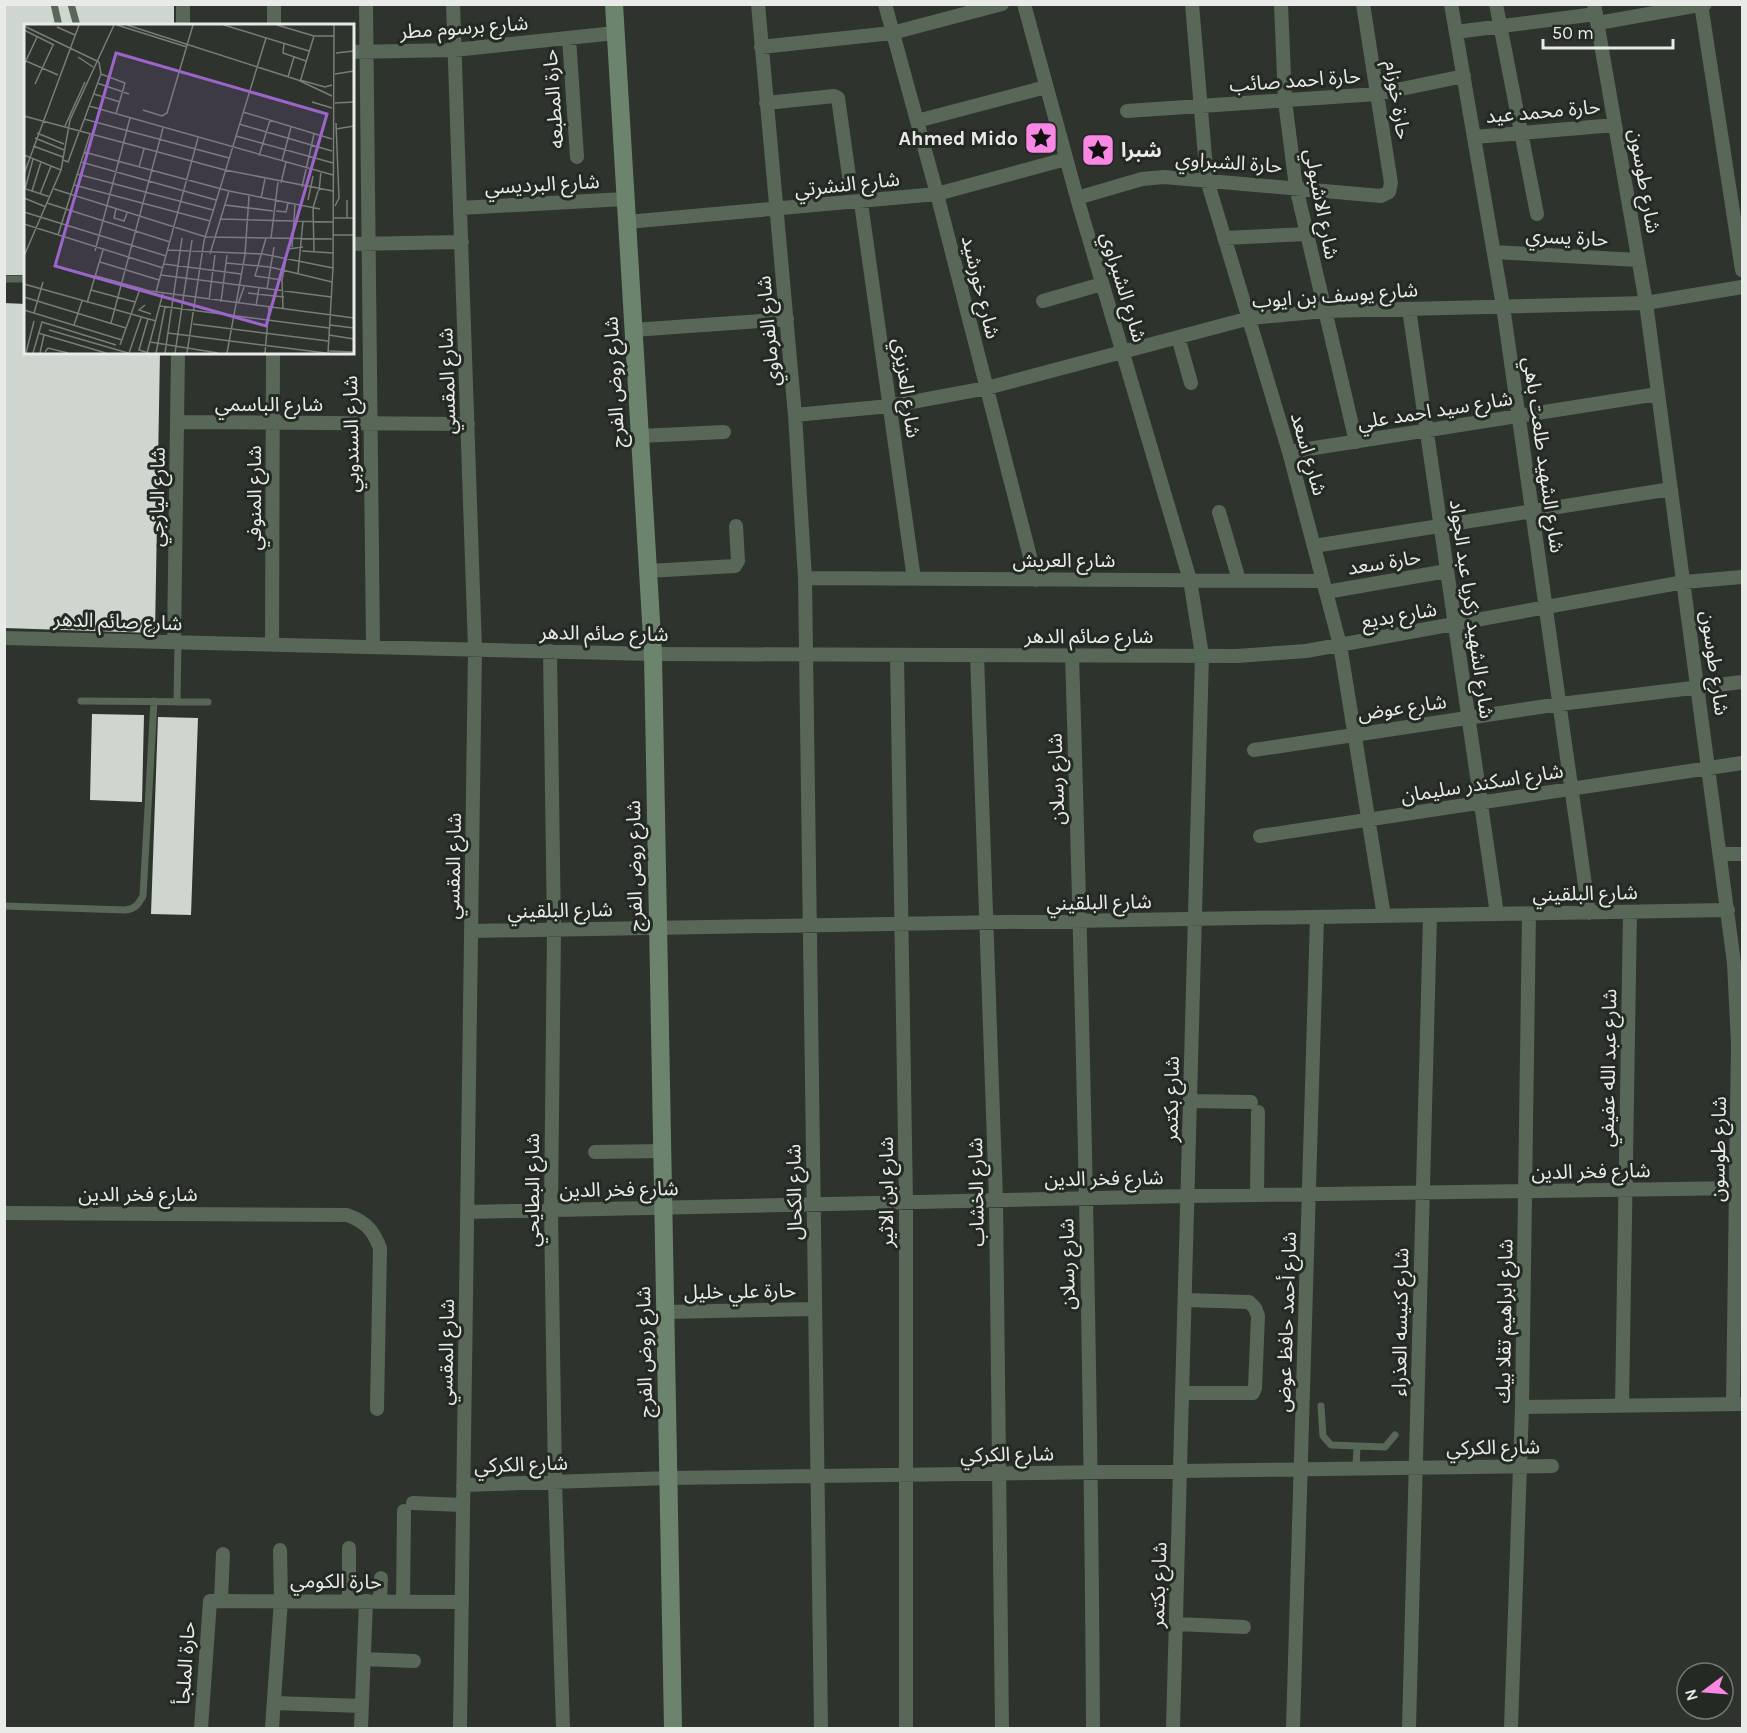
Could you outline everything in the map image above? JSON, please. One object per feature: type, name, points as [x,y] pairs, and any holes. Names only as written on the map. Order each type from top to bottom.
[{"type":"street","points":[[183,4],[183,24]]},
{"type":"street","points":[[274,4],[274,24]]},
{"type":"street","name":"شارع السندوبي","points":[[366,4],[359,52],[369,244],[374,647]]},
{"type":"street","name":"شارع المقسي","points":[[453,4],[475,650],[460,1728]]},
{"type":"street","name":"شارع روض الفرج","points":[[614,4],[653,654],[673,1728]]},
{"type":"street","name":"شارع الفرماوي","points":[[758,4],[795,416],[805,578],[806,655]]},
{"type":"street","name":"شارع خورشيد","points":[[885,4],[937,194],[1036,580]]},
{"type":"street","points":[[761,46],[892,33],[1002,4]]},
{"type":"street","name":"شارع الشبراوي","points":[[1024,4],[1077,198],[1190,580]]},
{"type":"street","name":"شارع اسعد","points":[[1192,4],[1207,180],[1289,452],[1340,645],[1384,916]]},
{"type":"street","name":"شارع الاشبولي","points":[[1281,4],[1285,101],[1296,187],[1356,442]]},
{"type":"street","name":"حارة خوزام","points":[[1363,4],[1391,188],[1389,192],[1381,195]]},
{"type":"street","name":"شارع الشهيد طلعت باهي","points":[[1451,4],[1503,306],[1589,913]]},
{"type":"street","points":[[1496,4],[1537,214]]},
{"type":"street","points":[[1456,32],[1596,14],[1702,5],[1743,270]]},
{"type":"street","name":"شارع طوسون","points":[[1596,14],[1646,303],[1738,963],[1741,1043],[1738,1404]]},
{"type":"street","name":"شارع برسوم مطر","points":[[359,52],[454,50],[615,33]]},
{"type":"street","name":"حارة المطبعه","points":[[568,38],[577,158]]},
{"type":"street","name":"حارة احمد صائب","points":[[1127,111],[1377,94],[1464,76]]},
{"type":"street","points":[[917,121],[1046,87]]},
{"type":"street","points":[[766,103],[838,98],[849,176]]},
{"type":"street","name":"حارة محمد عيد","points":[[1475,137],[1615,125]]},
{"type":"street","name":"شارع النشرتي","points":[[627,222],[861,203],[937,194],[1066,159]]},
{"type":"street","name":"حارة الشبراوي","points":[[1077,198],[1142,179],[1164,177],[1381,195]]},
{"type":"street","name":"شارع البرديسي","points":[[460,208],[625,199]]},
{"type":"street","name":"شارع العزيزي","points":[[861,203],[914,579]]},
{"type":"street","points":[[1224,238],[1306,234]]},
{"type":"street","points":[[354,244],[462,242]]},
{"type":"street","name":"حارة يسري","points":[[1494,252],[1638,260]]},
{"type":"street","points":[[1043,301],[1102,284]]},
{"type":"street","name":"شارع يوسف بن ايوب","points":[[795,416],[890,406],[987,387],[1250,318],[1325,311],[1646,303],[1743,287]]},
{"type":"street","name":"شارع الشهيد زكريا عبد الجواد","points":[[1409,309],[1497,914]]},
{"type":"street","points":[[633,330],[787,319]]},
{"type":"street","points":[[1178,337],[1191,383]]},
{"type":"street","name":"شارع اليازجي","points":[[176,642],[178,354]]},
{"type":"street","name":"شارع المنوفي","points":[[273,354],[273,645]]},
{"type":"street","name":"شارع سيد احمد علي","points":[[1289,452],[1658,394]]},
{"type":"street","name":"شارع الباسمي","points":[[177,422],[468,424]]},
{"type":"street","points":[[640,436],[724,432]]},
{"type":"street","points":[[1314,546],[1671,489]]},
{"type":"street","points":[[1219,512],[1239,580]]},
{"type":"street","points":[[648,571],[735,566],[738,561],[736,526]]},
{"type":"street","name":"حارة سعد","points":[[1325,586],[1447,572]]},
{"type":"street","name":"شارع بديع","points":[[1202,655],[1271,655],[1546,609],[1684,582],[1743,577]]},
{"type":"street","name":"شارع العريش","points":[[805,578],[1239,580],[1325,586]]},
{"type":"street","name":"شارع بكتمر","points":[[1173,1728],[1182,1471],[1202,655],[1190,580]]},
{"type":"street","name":"شارع صائم الدهر","points":[[4,638],[653,654],[1202,655]]},
{"type":"street","name":"شارع البطايحي","points":[[550,651],[554,930],[550,1210],[555,1482],[563,1728]]},
{"type":"street","name":"شارع الكحال","points":[[806,655],[821,1728]]},
{"type":"street","name":"شارع ابن الاثير","points":[[897,655],[906,1202],[906,1728]]},
{"type":"street","name":"شارع الخشاب","points":[[977,655],[996,1200],[1001,1473],[1002,1728]]},
{"type":"street","name":"شارع رسلان","points":[[1072,655],[1092,1472],[1093,1728]]},
{"type":"street","name":"شارع عوض","points":[[1254,750],[1560,704],[1743,681]]},
{"type":"street","name":"شارع اسكندر سليمان","points":[[1260,836],[1743,763]]},
{"type":"street","points":[[1721,854],[1743,854]]},
{"type":"street","name":"شارع البلقيني","points":[[471,931],[1630,912],[1733,917]]},
{"type":"street","name":"شارع عبد الله عفيفي","points":[[1623,1405],[1630,912]]},
{"type":"street","name":"شارع ابراهيم تقلا بيك","points":[[1511,1728],[1522,1407],[1529,914]]},
{"type":"street","name":"شارع كنيسه العذراء","points":[[1409,1728],[1430,916]]},
{"type":"street","name":"شارع أحمد حافظ عوض","points":[[1293,1728],[1317,917]]},
{"type":"street","points":[[1190,1101],[1254,1107],[1257,1195]]},
{"type":"street","points":[[595,1152],[663,1152]]},
{"type":"street","name":"شارع فخر الدين","points":[[467,1212],[1188,1196],[1740,1188]]},
{"type":"street","name":"شارع فخر الدين","points":[[4,1213],[347,1215],[363,1220],[374,1233],[380,1248],[377,1409]]},
{"type":"street","points":[[1184,1393],[1253,1393],[1258,1316],[1255,1308],[1249,1302],[1186,1300]]},
{"type":"street","name":"حارة علي خليل","points":[[665,1312],[815,1309]]},
{"type":"street","points":[[1522,1407],[1738,1404]]},
{"type":"street","name":"شارع الكركي","points":[[463,1485],[669,1478],[1552,1466]]},
{"type":"street","points":[[403,1602],[408,1507],[463,1505]]},
{"type":"street","points":[[348,1601],[349,1548]]},
{"type":"street","points":[[272,1728],[281,1600],[280,1550]]},
{"type":"street","name":"حارة الملجأ","points":[[201,1728],[215,1600],[223,1554]]},
{"type":"street","points":[[361,1728],[364,1659],[373,1601],[381,1578]]},
{"type":"street","name":"حارة الكومي","points":[[215,1600],[462,1602]]},
{"type":"street","points":[[1177,1624],[1244,1627]]},
{"type":"street","points":[[364,1659],[414,1661]]},
{"type":"street","points":[[274,1703],[362,1706]]},
{"type":"lane","points":[[54,4],[59,24]]},
{"type":"lane","points":[[71,4],[76,24]]},
{"type":"lane","points":[[4,279],[24,279]]},
{"type":"lane","points":[[176,642],[177,702]]},
{"type":"lane","points":[[81,700],[208,702]]},
{"type":"lane","points":[[4,906],[125,910],[133,909],[139,904],[143,896],[154,701]]},
{"type":"lane","points":[[1321,1406],[1323,1436],[1326,1443],[1385,1447],[1395,1435]]},
{"type":"lane","points":[[1356,1468],[1357,1446]]},
{"type":"building","points":[[4,4],[174,4],[174,24],[24,24],[24,275],[4,275]]},
{"type":"building","points":[[4,303],[24,304],[24,354],[160,354],[155,633],[4,628]]},
{"type":"building","points":[[92,714],[144,715],[142,802],[90,800]]},
{"type":"building","points":[[158,717],[198,718],[191,915],[151,914]]},
{"type":"place","name":"Ahmed Mido","points":[[1041,138]]},
{"type":"place","name":"شبرا","points":[[1098,150]]}]
